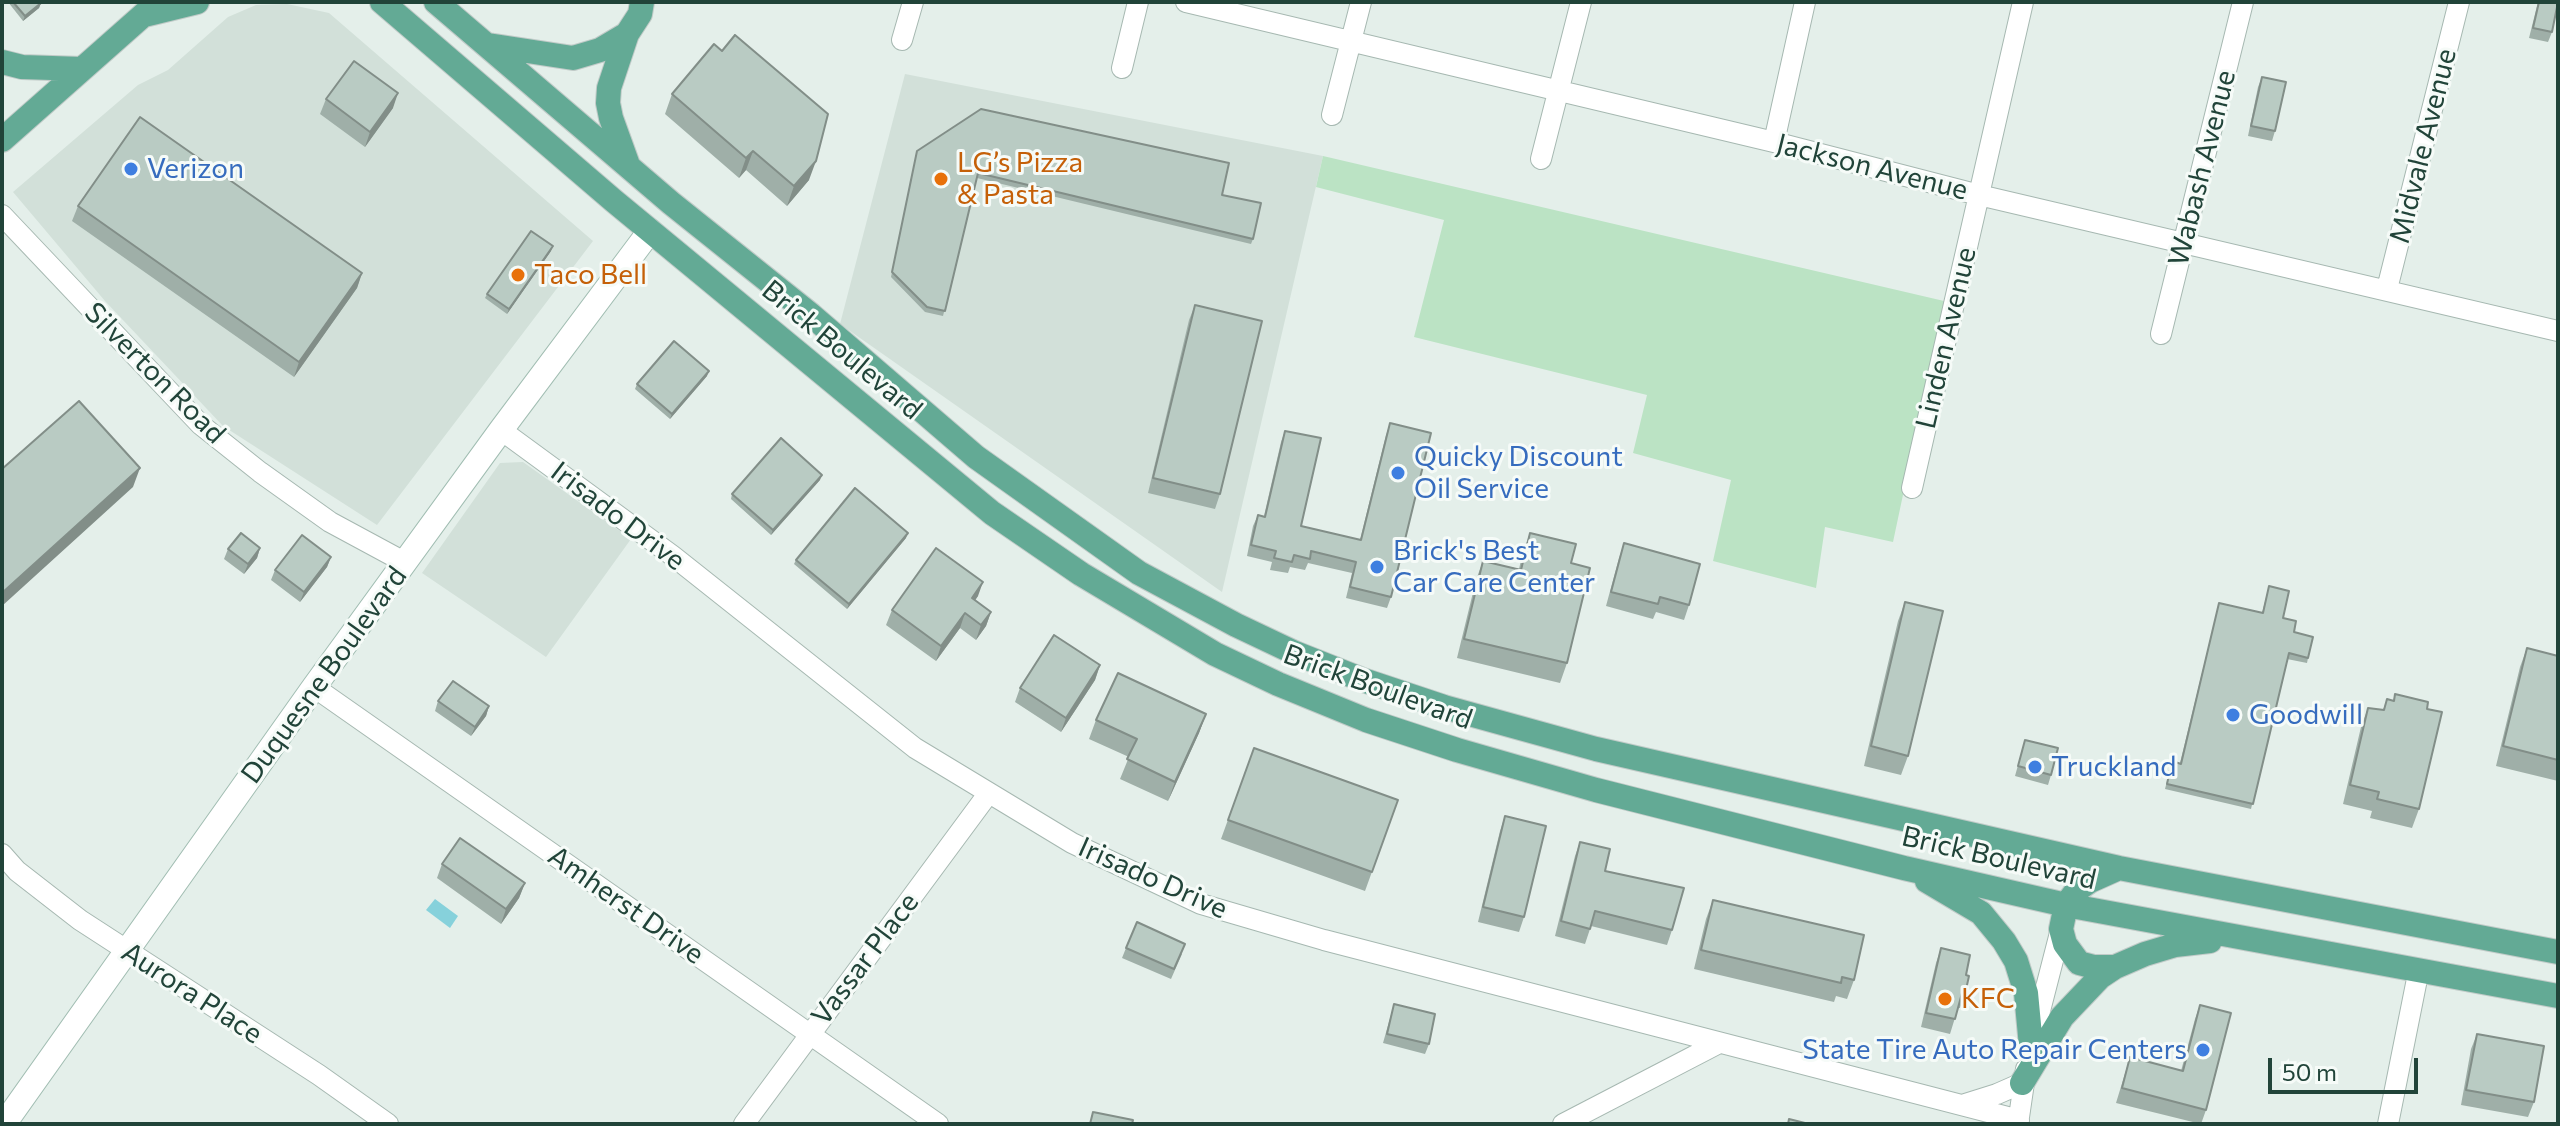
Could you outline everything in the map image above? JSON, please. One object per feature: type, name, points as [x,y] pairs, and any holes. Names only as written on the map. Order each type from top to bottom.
[{"type":"main road","points":[[2,140],[150,9],[197,2]]},
{"type":"main road","name":"Brick Boulevard","points":[[382,2],[650,231],[992,513],[1081,574],[1215,654],[1278,684],[1366,720],[1457,750],[1596,790],[1904,868],[2066,905],[2558,996]]},
{"type":"main road","name":"Brick Boulevard","points":[[436,2],[976,457],[1139,573],[1248,631],[1363,680],[1435,704],[1596,749],[2119,868],[2558,952]]},
{"type":"main road","points":[[485,44],[573,58],[600,50],[642,13]]},
{"type":"main road","points":[[628,166],[608,103],[613,73],[642,13]]},
{"type":"main road","points":[[2,62],[22,67],[82,69]]},
{"type":"main road","points":[[1904,868],[1981,913],[2004,941],[2016,961],[2026,993],[2031,1046]]},
{"type":"main road","points":[[2115,967],[2079,963],[2065,944],[2061,929],[2066,905],[2077,890],[2119,868]]},
{"type":"main road","points":[[2022,1083],[2062,1017],[2090,986],[2115,967],[2175,945],[2237,938]]},
{"type":"street","points":[[902,40],[913,2]]},
{"type":"street","points":[[1122,68],[1138,2]]},
{"type":"street","name":"Jackson Avenue","points":[[1186,2],[1774,142],[1979,195],[2558,331]]},
{"type":"street","points":[[1332,115],[1361,2]]},
{"type":"street","points":[[1541,159],[1581,2]]},
{"type":"street","points":[[1774,142],[1805,2]]},
{"type":"street","name":"Linden Avenue","points":[[1912,488],[2023,2]]},
{"type":"street","name":"Wabash Avenue","points":[[2161,334],[2243,2]]},
{"type":"street","name":"Midvale Avenue","points":[[2387,289],[2459,2]]},
{"type":"street","name":"Silverton Road","points":[[2,215],[201,425],[330,522],[406,563]]},
{"type":"street","name":"Duquesne Boulevard","points":[[4,1124],[314,687],[650,231]]},
{"type":"street","name":"Irisado Drive","points":[[501,430],[673,556],[915,748],[1072,843],[1201,904],[1337,944],[2018,1122]]},
{"type":"street","name":"Amherst Drive","points":[[314,687],[938,1124]]},
{"type":"street","name":"Vassar Place","points":[[744,1124],[988,794]]},
{"type":"street","name":"Aurora Place","points":[[2,854],[17,871],[80,920],[319,1075],[388,1124]]},
{"type":"street","points":[[2018,1122],[2022,1083],[2061,929]]},
{"type":"street","points":[[2388,1124],[2419,969]]},
{"type":"street","points":[[1563,1124],[1719,1043]]},
{"type":"street","points":[[1962,1105],[2022,1083]]},
{"type":"shaded area","points":[[287,4],[329,13],[593,241],[377,525],[223,426],[105,301],[13,192],[138,85],[168,70],[228,17],[256,5]]},
{"type":"shaded area","points":[[905,74],[1323,156],[1222,592],[840,324]]},
{"type":"shaded area","points":[[523,462],[631,539],[546,657],[422,573],[500,463]]},
{"type":"green space","points":[[1323,156],[1944,301],[1893,542],[1825,527],[1816,588],[1713,561],[1731,480],[1633,453],[1647,395],[1414,337],[1444,220],[1316,187]]},
{"type":"water","points":[[435,899],[458,916],[450,928],[426,910]]},
{"type":"building","points":[[13,2],[40,2],[41,3],[25,16]]},
{"type":"building","points":[[2539,2],[2558,2],[2552,32],[2533,28]]},
{"type":"building","points":[[735,35],[828,114],[816,161],[794,186],[753,151],[746,158],[672,94],[714,44],[722,51]]},
{"type":"building","points":[[354,61],[398,93],[370,132],[326,99]]},
{"type":"building","points":[[2262,77],[2286,82],[2275,131],[2251,126]]},
{"type":"building","points":[[981,109],[1229,163],[1222,195],[1261,203],[1253,239],[978,173],[945,311],[927,307],[892,272],[917,151]]},
{"type":"building","points":[[140,117],[362,273],[299,362],[78,206]]},
{"type":"building","name":"Taco Bell","points":[[531,231],[553,246],[509,309],[487,294]]},
{"type":"building","points":[[1195,305],[1262,321],[1220,494],[1153,478]]},
{"type":"building","points":[[674,341],[709,371],[672,414],[637,384]]},
{"type":"building","points":[[79,401],[140,468],[2,593],[2,469]]},
{"type":"building","points":[[1390,423],[1431,433],[1391,597],[1350,587],[1356,562],[1311,551],[1310,559],[1294,555],[1292,562],[1274,558],[1276,551],[1251,545],[1258,515],[1265,517],[1285,431],[1321,438],[1301,526],[1361,540]]},
{"type":"building","points":[[781,438],[822,475],[773,530],[732,494]]},
{"type":"building","points":[[855,488],[908,533],[849,604],[796,560]]},
{"type":"building","points":[[241,533],[260,548],[248,564],[228,549]]},
{"type":"building","points":[[1530,533],[1576,544],[1571,563],[1590,568],[1567,663],[1464,639],[1483,561],[1521,570]]},
{"type":"building","points":[[302,535],[331,557],[304,592],[275,570]]},
{"type":"building","points":[[1624,543],[1700,564],[1689,605],[1660,597],[1658,604],[1611,592]]},
{"type":"building","points":[[936,548],[983,582],[972,598],[991,612],[981,625],[965,613],[941,646],[892,610]]},
{"type":"building","name":"Goodwill","points":[[2269,586],[2289,591],[2283,618],[2296,621],[2294,632],[2313,637],[2308,658],[2289,653],[2253,804],[2167,784],[2172,761],[2181,764],[2219,603],[2263,613]]},
{"type":"building","points":[[1905,602],[1943,611],[1908,756],[1871,746]]},
{"type":"building","points":[[1054,635],[1100,665],[1066,718],[1020,688]]},
{"type":"building","points":[[2527,648],[2558,656],[2558,760],[2503,746]]},
{"type":"building","points":[[1118,673],[1206,714],[1175,782],[1127,759],[1137,739],[1096,720]]},
{"type":"building","points":[[453,681],[489,706],[475,727],[438,701]]},
{"type":"building","points":[[2395,694],[2428,702],[2427,709],[2442,712],[2419,809],[2377,799],[2379,792],[2350,785],[2368,708],[2384,710],[2387,699],[2394,701]]},
{"type":"building","points":[[2025,740],[2058,748],[2051,775],[2018,766]]},
{"type":"building","points":[[1254,748],[1398,800],[1372,872],[1228,820]]},
{"type":"building","points":[[1505,816],[1546,826],[1524,917],[1483,907]]},
{"type":"building","points":[[460,838],[525,883],[506,909],[442,864]]},
{"type":"building","points":[[1580,842],[1610,849],[1605,871],[1684,888],[1672,930],[1595,911],[1590,929],[1561,921]]},
{"type":"building","points":[[1713,900],[1864,935],[1854,980],[1842,977],[1841,983],[1701,950]]},
{"type":"building","points":[[1137,922],[1185,944],[1174,969],[1126,948]]},
{"type":"building","name":"KFC","points":[[1941,948],[1970,955],[1965,994],[1962,993],[1955,1019],[1926,1013]]},
{"type":"building","points":[[1394,1004],[1435,1014],[1429,1044],[1387,1034]]},
{"type":"building","name":"State Tire Auto Repair Centers","points":[[2200,1005],[2231,1013],[2206,1110],[2122,1088],[2130,1057],[2183,1071]]},
{"type":"building","points":[[2477,1034],[2544,1046],[2534,1102],[2466,1090]]},
{"type":"building","points":[[1093,1112],[1133,1120],[1132,1124],[1090,1124]]},
{"type":"building","points":[[1789,1119],[1809,1124],[1788,1124]]},
{"type":"place","name":"Verizon","points":[[131,169]]},
{"type":"place","name":"LG’s Pizza & Pasta","points":[[941,179]]},
{"type":"place","name":"Taco Bell","points":[[518,275]]},
{"type":"place","name":"Quicky Discount Oil Service","points":[[1398,473]]},
{"type":"place","name":"Brick's Best Car Care Center","points":[[1377,567]]},
{"type":"place","name":"Goodwill","points":[[2233,715]]},
{"type":"place","name":"Truckland","points":[[2035,767]]},
{"type":"place","name":"KFC","points":[[1945,999]]},
{"type":"place","name":"State Tire Auto Repair Centers","points":[[2203,1050]]}]
